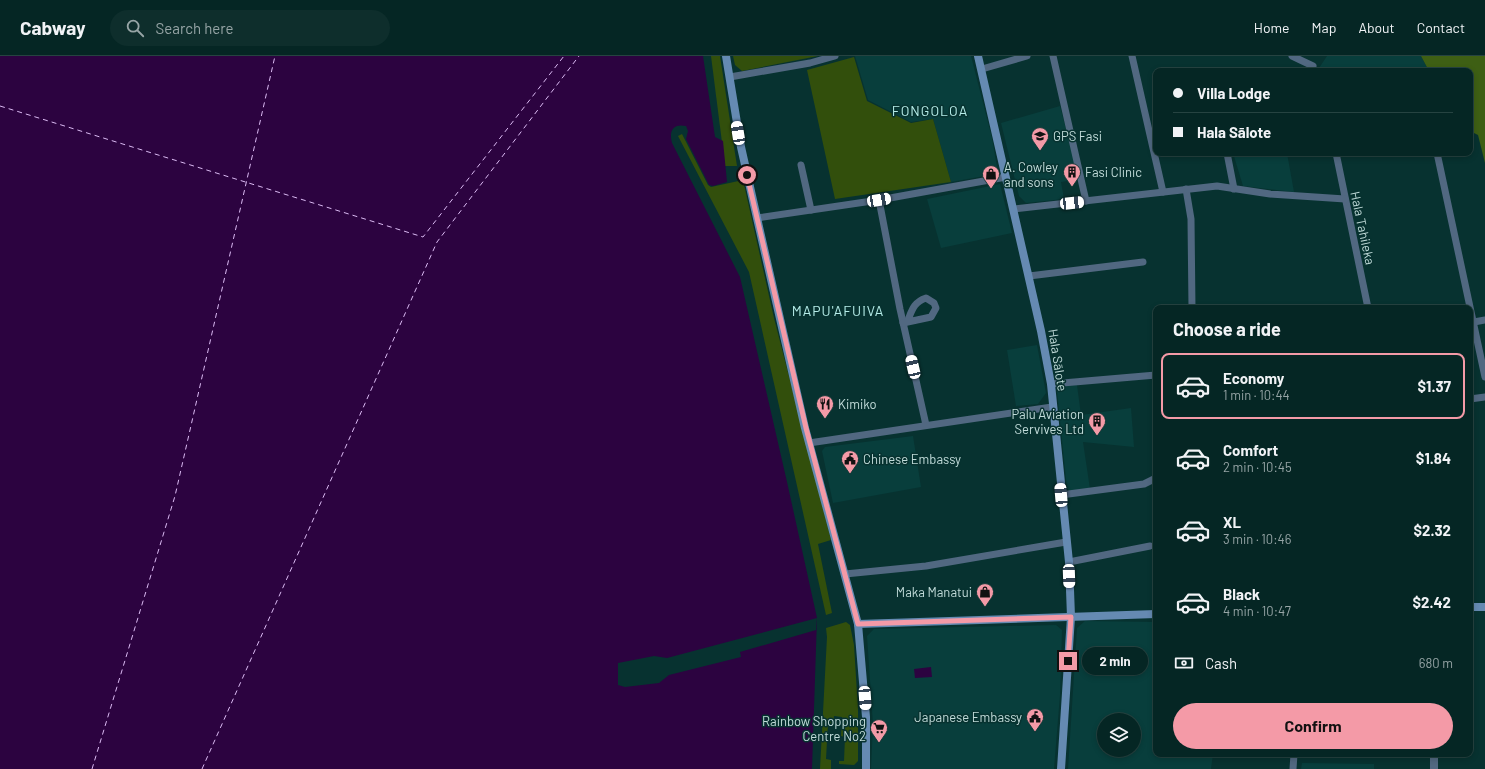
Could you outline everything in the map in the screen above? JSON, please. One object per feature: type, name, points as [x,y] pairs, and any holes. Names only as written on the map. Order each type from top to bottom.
[{"type":"main road","points":[[726,56],[741,147],[756,218],[809,443],[858,624],[866,717],[866,769]]},
{"type":"main road","name":"Hala Sālote","points":[[978,56],[1029,276],[1051,384],[1052,407],[1069,562],[1071,617],[1061,769]]},
{"type":"main road","points":[[1473,607],[1485,607]]},
{"type":"main road","points":[[858,624],[1153,614]]},
{"type":"street","points":[[730,77],[810,63],[835,56]]},
{"type":"street","points":[[982,69],[1027,56]]},
{"type":"street","points":[[1053,56],[1086,202]]},
{"type":"street","points":[[1132,56],[1153,145]]},
{"type":"street","points":[[1292,56],[1313,66]]},
{"type":"street","points":[[1156,156],[1164,192]]},
{"type":"street","points":[[1228,156],[1234,189]]},
{"type":"street","name":"Hala Tahileka","points":[[1337,156],[1367,305]]},
{"type":"street","points":[[1438,156],[1470,305]]},
{"type":"street","points":[[801,165],[811,210]]},
{"type":"street","points":[[756,218],[879,200],[1006,177]]},
{"type":"street","points":[[1014,209],[1217,186],[1270,194],[1345,199]]},
{"type":"street","points":[[1186,189],[1191,219],[1192,305]]},
{"type":"street","points":[[879,200],[906,321],[926,425]]},
{"type":"street","points":[[1029,276],[1143,262]]},
{"type":"street","points":[[1473,317],[1485,377]]},
{"type":"street","points":[[1474,322],[1485,320]]},
{"type":"street","points":[[1051,384],[1153,375]]},
{"type":"street","points":[[1473,399],[1485,397]]},
{"type":"street","points":[[809,443],[1052,407]]},
{"type":"street","points":[[1061,495],[1144,484],[1153,480]]},
{"type":"street","points":[[845,574],[926,566],[1066,542]]},
{"type":"street","points":[[1069,562],[1150,546]]},
{"type":"street","points":[[1293,769],[1294,757]]},
{"type":"street","points":[[1434,757],[1434,769]]},
{"type":"shaded area","points":[[0,56],[703,56],[715,137],[723,141],[727,182],[713,186],[709,185],[686,139],[688,131],[686,126],[681,125],[675,127],[671,132],[671,139],[740,277],[787,482],[817,618],[812,769],[0,769]]},
{"type":"shaded area","points":[[855,56],[971,56],[992,138],[997,167],[990,175],[951,182],[933,119],[911,122],[868,100]]},
{"type":"shaded area","points":[[1327,56],[1421,56],[1427,68],[1319,68]]},
{"type":"shaded area","name":"GPS Fasi","points":[[1060,106],[1079,179],[1061,182],[1064,199],[1026,203],[1019,196],[1001,123]]},
{"type":"shaded area","points":[[1234,156],[1288,156],[1294,192],[1243,186]]},
{"type":"shaded area","points":[[1000,184],[1012,233],[941,248],[927,199]]},
{"type":"shaded area","points":[[1037,345],[1046,393],[1038,404],[1016,406],[1007,350]]},
{"type":"shaded area","points":[[1077,385],[1081,415],[1131,408],[1134,447],[1083,442],[1090,489],[1071,492],[1067,489],[1057,391],[1059,387]]},
{"type":"shaded area","points":[[913,436],[921,487],[833,503],[822,451],[825,447]]},
{"type":"shaded area","points":[[1085,621],[1153,622],[1153,757],[1213,757],[1211,769],[1068,769],[1077,628]]},
{"type":"shaded area","points":[[1056,625],[1062,630],[1060,695],[1054,769],[871,769],[873,725],[867,636],[874,629]]},
{"type":"shaded area","points":[[931,667],[932,677],[915,678],[914,669]]},
{"type":"shaded area","points":[[1302,763],[1374,764],[1374,769],[1301,769]]},
{"type":"green space","points":[[711,56],[720,56],[737,166],[725,166]]},
{"type":"green space","points":[[733,56],[818,56],[742,71],[735,65]]},
{"type":"green space","points":[[1421,56],[1485,56],[1485,163],[1478,135],[1473,132],[1473,68],[1427,68]]},
{"type":"green space","points":[[854,57],[867,101],[911,123],[933,119],[951,182],[835,199],[807,70]]},
{"type":"green space","points":[[682,134],[708,185],[711,187],[743,180],[774,318],[831,540],[818,544],[832,613],[826,615],[749,272],[678,136]]},
{"type":"green space","points":[[846,622],[850,625],[854,645],[858,709],[858,761],[854,765],[839,764],[839,761],[844,761],[845,737],[841,736],[842,717],[834,716],[833,724],[828,723],[826,759],[831,760],[831,769],[820,769],[827,637],[826,628]]},
{"type":"pier","points":[[817,618],[816,630],[740,652],[741,657],[669,675],[659,683],[625,687],[618,685],[618,663],[654,656],[667,658]]},
{"type":"ferry route","points":[[92,769],[175,496],[275,56]]},
{"type":"ferry route","points":[[0,106],[423,237],[564,56]]},
{"type":"ferry route","points":[[202,769],[437,242],[579,56]]},
{"type":"place","name":"GPS Fasi","points":[[1040,151]]},
{"type":"place","name":"Fasi Clinic","points":[[1072,187]]},
{"type":"place","name":"A. Cowley and sons","points":[[991,189]]},
{"type":"place","name":"Kimiko","points":[[825,419]]},
{"type":"place","name":"Palu Aviation Servives Ltd","points":[[1097,436]]},
{"type":"place","name":"Chinese Embassy","points":[[850,474]]},
{"type":"place","name":"Maka Manatui","points":[[985,607]]},
{"type":"place","name":"Japanese Embassy","points":[[1035,732]]},
{"type":"place","name":"Rainbow Shopping Centre No2","points":[[879,743]]},
{"type":"district","name":"FONGOLOA","points":[[930,110]]},
{"type":"district","name":"MAPU'AFUIVA","points":[[838,310]]},
{"type":"route","points":[[747,175],[806,428],[858,624],[1071,617],[1068,661]]}]
